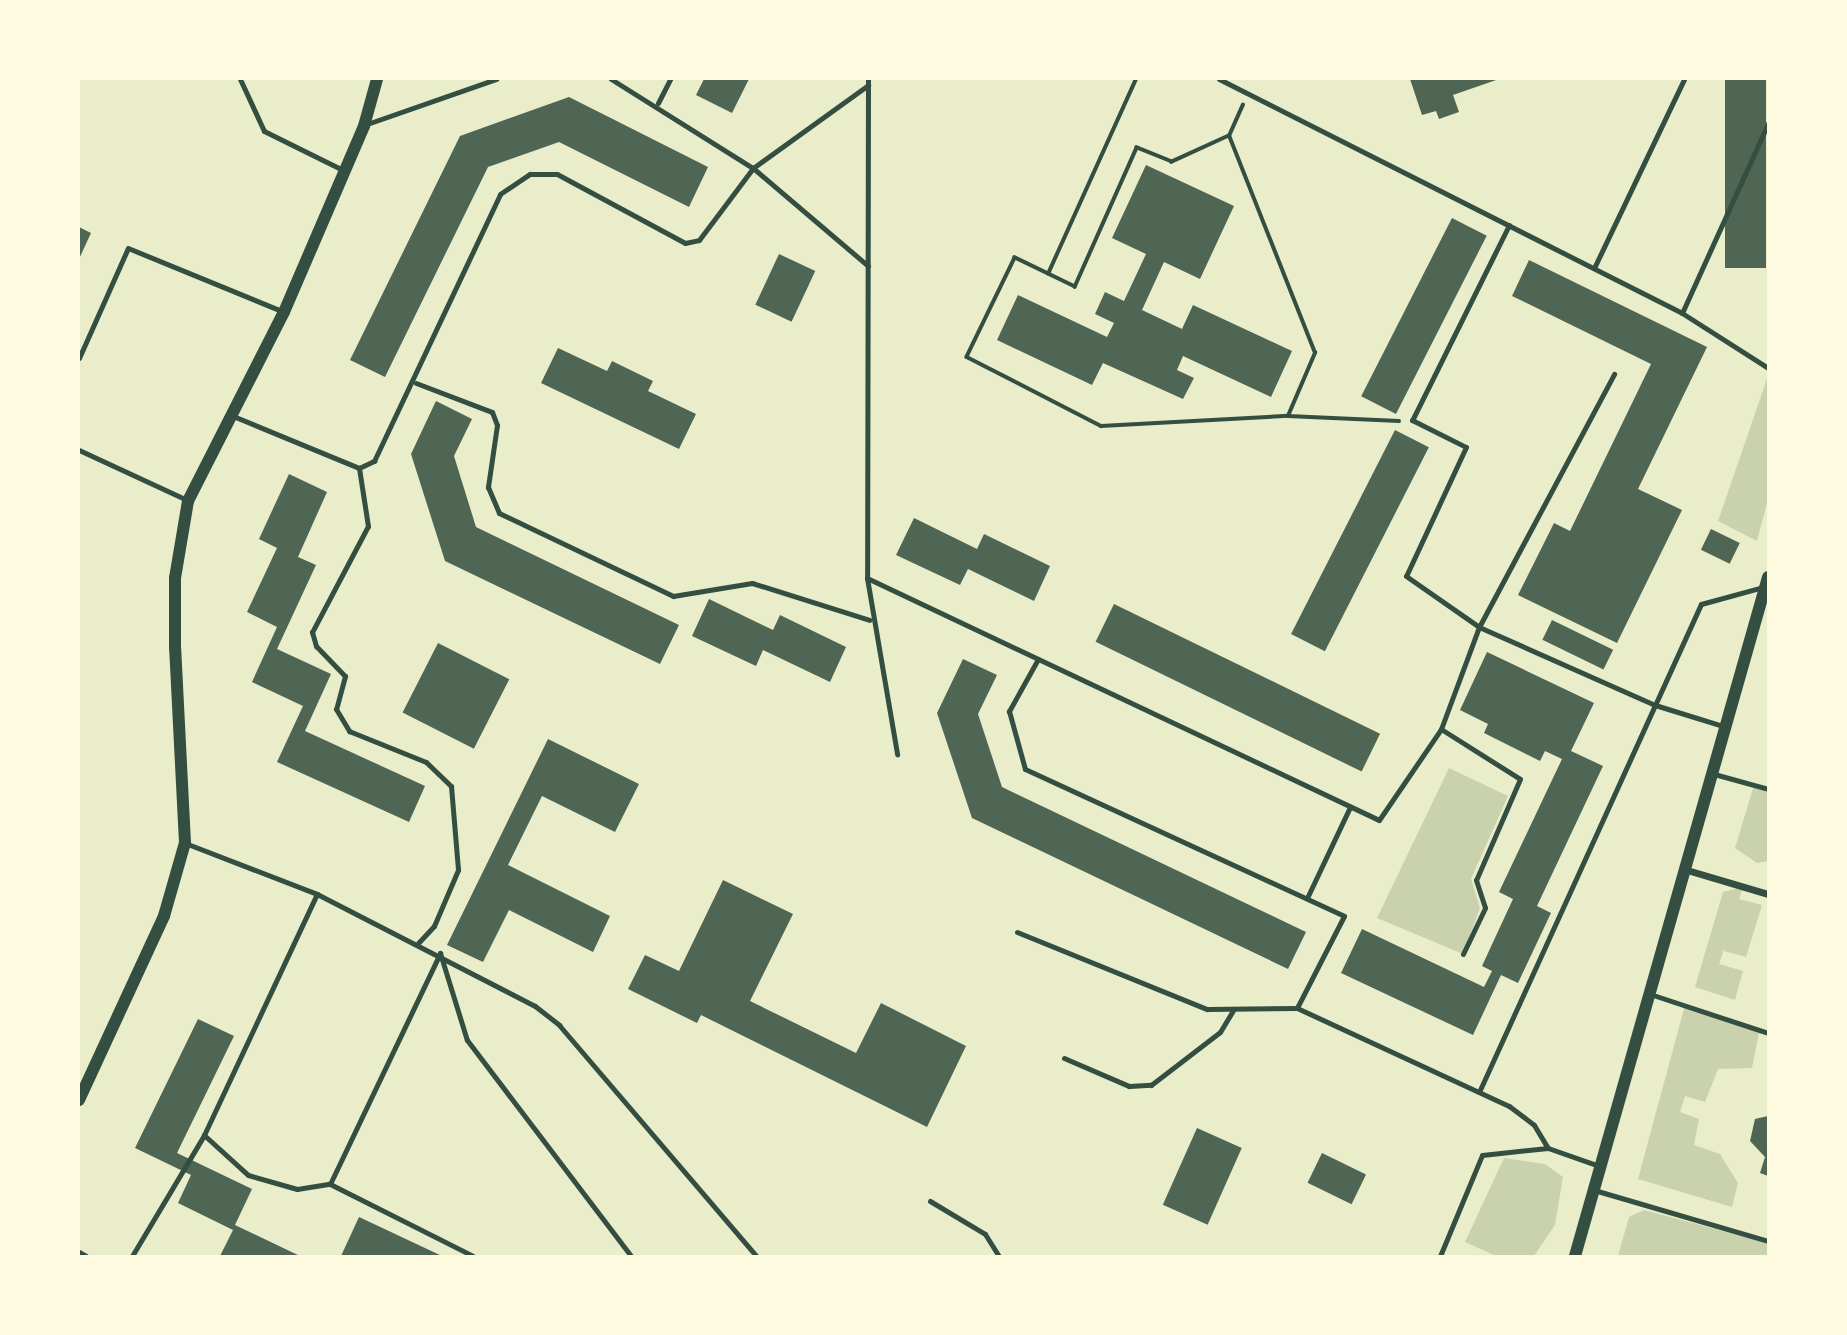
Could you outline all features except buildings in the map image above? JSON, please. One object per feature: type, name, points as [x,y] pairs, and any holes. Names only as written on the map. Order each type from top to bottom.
[{"type":"street","points":[[79,1100],[164,916],[185,843],[174,648],[175,578],[188,501],[230,414],[285,312],[346,171],[364,125],[377,79]]},
{"type":"street","points":[[1575,1256],[1653,995],[1767,582]]},
{"type":"street","points":[[1687,870],[1768,894]]},
{"type":"lane","points":[[240,79],[264,131],[346,171]]},
{"type":"lane","points":[[364,125],[496,79]]},
{"type":"lane","points":[[611,79],[658,103],[753,168],[867,266]]},
{"type":"lane","points":[[658,103],[670,79]]},
{"type":"lane","points":[[1220,79],[1682,313],[1768,368]]},
{"type":"lane","points":[[1594,268],[1684,79]]},
{"type":"lane","points":[[230,414],[359,468],[374,461],[416,383],[500,194],[530,174],[557,174],[685,243],[708,233],[753,168],[868,82]]},
{"type":"lane","points":[[868,82],[867,578],[869,620],[897,754]]},
{"type":"lane","points":[[1682,313],[1768,123]]},
{"type":"lane","points":[[1509,225],[1412,420],[1466,447],[1406,576],[1479,627],[1655,705],[1726,728]]},
{"type":"lane","points":[[79,358],[128,248],[285,312]]},
{"type":"lane","points":[[867,578],[1379,820],[1441,729],[1479,627],[1614,374]]},
{"type":"lane","points":[[416,383],[492,412],[497,425],[488,487],[499,513],[673,596],[752,583],[869,620]]},
{"type":"lane","points":[[79,450],[188,501]]},
{"type":"lane","points":[[359,468],[368,526],[312,632],[316,646],[345,676],[337,709],[349,731],[426,762],[451,786],[458,870],[434,926],[418,943]]},
{"type":"lane","points":[[1479,1092],[1701,604],[1767,582]]},
{"type":"lane","points":[[1038,659],[1009,711],[1025,769],[1345,916],[1297,1008]]},
{"type":"lane","points":[[1441,729],[1520,779],[1476,880],[1485,908],[1463,954]]},
{"type":"lane","points":[[1714,774],[1768,789]]},
{"type":"lane","points":[[1307,898],[1350,807]]},
{"type":"lane","points":[[185,843],[317,894],[440,953],[498,982],[558,1025],[756,1256]]},
{"type":"lane","points":[[132,1256],[204,1135],[317,894]]},
{"type":"lane","points":[[1017,932],[1208,1009],[1297,1008],[1479,1092],[1534,1125],[1548,1148]]},
{"type":"lane","points":[[330,1184],[440,953]]},
{"type":"lane","points":[[440,953],[467,1040],[631,1256]]},
{"type":"lane","points":[[1653,995],[1768,1033]]},
{"type":"lane","points":[[1065,1058],[1129,1086],[1151,1085],[1220,1032],[1233,1010]]},
{"type":"lane","points":[[204,1135],[248,1175],[297,1189],[330,1184],[473,1256]]},
{"type":"lane","points":[[1443,1256],[1482,1155],[1548,1148],[1601,1167]]},
{"type":"lane","points":[[1594,1190],[1768,1241]]},
{"type":"lane","points":[[930,1202],[985,1234],[999,1256]]},
{"type":"lane","points":[[79,1251],[86,1256]]},
{"type":"path","points":[[1048,274],[1136,79]]},
{"type":"path","points":[[1249,94],[1229,136],[1172,162],[1138,148],[1075,287],[1015,258],[967,356],[1101,426],[1287,416],[1412,420]]},
{"type":"path","points":[[1229,136],[1315,353],[1287,416]]},
{"type":"green space","points":[[1768,376],[1768,499],[1757,541],[1718,521]]},
{"type":"green space","points":[[1449,768],[1508,796],[1471,879],[1480,908],[1463,954],[1377,918]]},
{"type":"green space","points":[[1754,785],[1768,786],[1768,861],[1757,863],[1735,848]]},
{"type":"green space","points":[[1743,887],[1739,899],[1762,905],[1746,957],[1724,951],[1725,946],[1719,964],[1743,971],[1735,1000],[1695,987],[1723,892]]},
{"type":"green space","points":[[1685,1005],[1760,1028],[1752,1068],[1718,1069],[1705,1102],[1685,1096],[1680,1112],[1699,1119],[1694,1145],[1720,1154],[1738,1183],[1732,1207],[1638,1179]]},
{"type":"green space","points":[[1504,1158],[1545,1164],[1563,1177],[1555,1225],[1534,1256],[1496,1256],[1465,1242]]},
{"type":"green space","points":[[1644,1210],[1768,1243],[1768,1256],[1618,1256],[1629,1217]]}]
